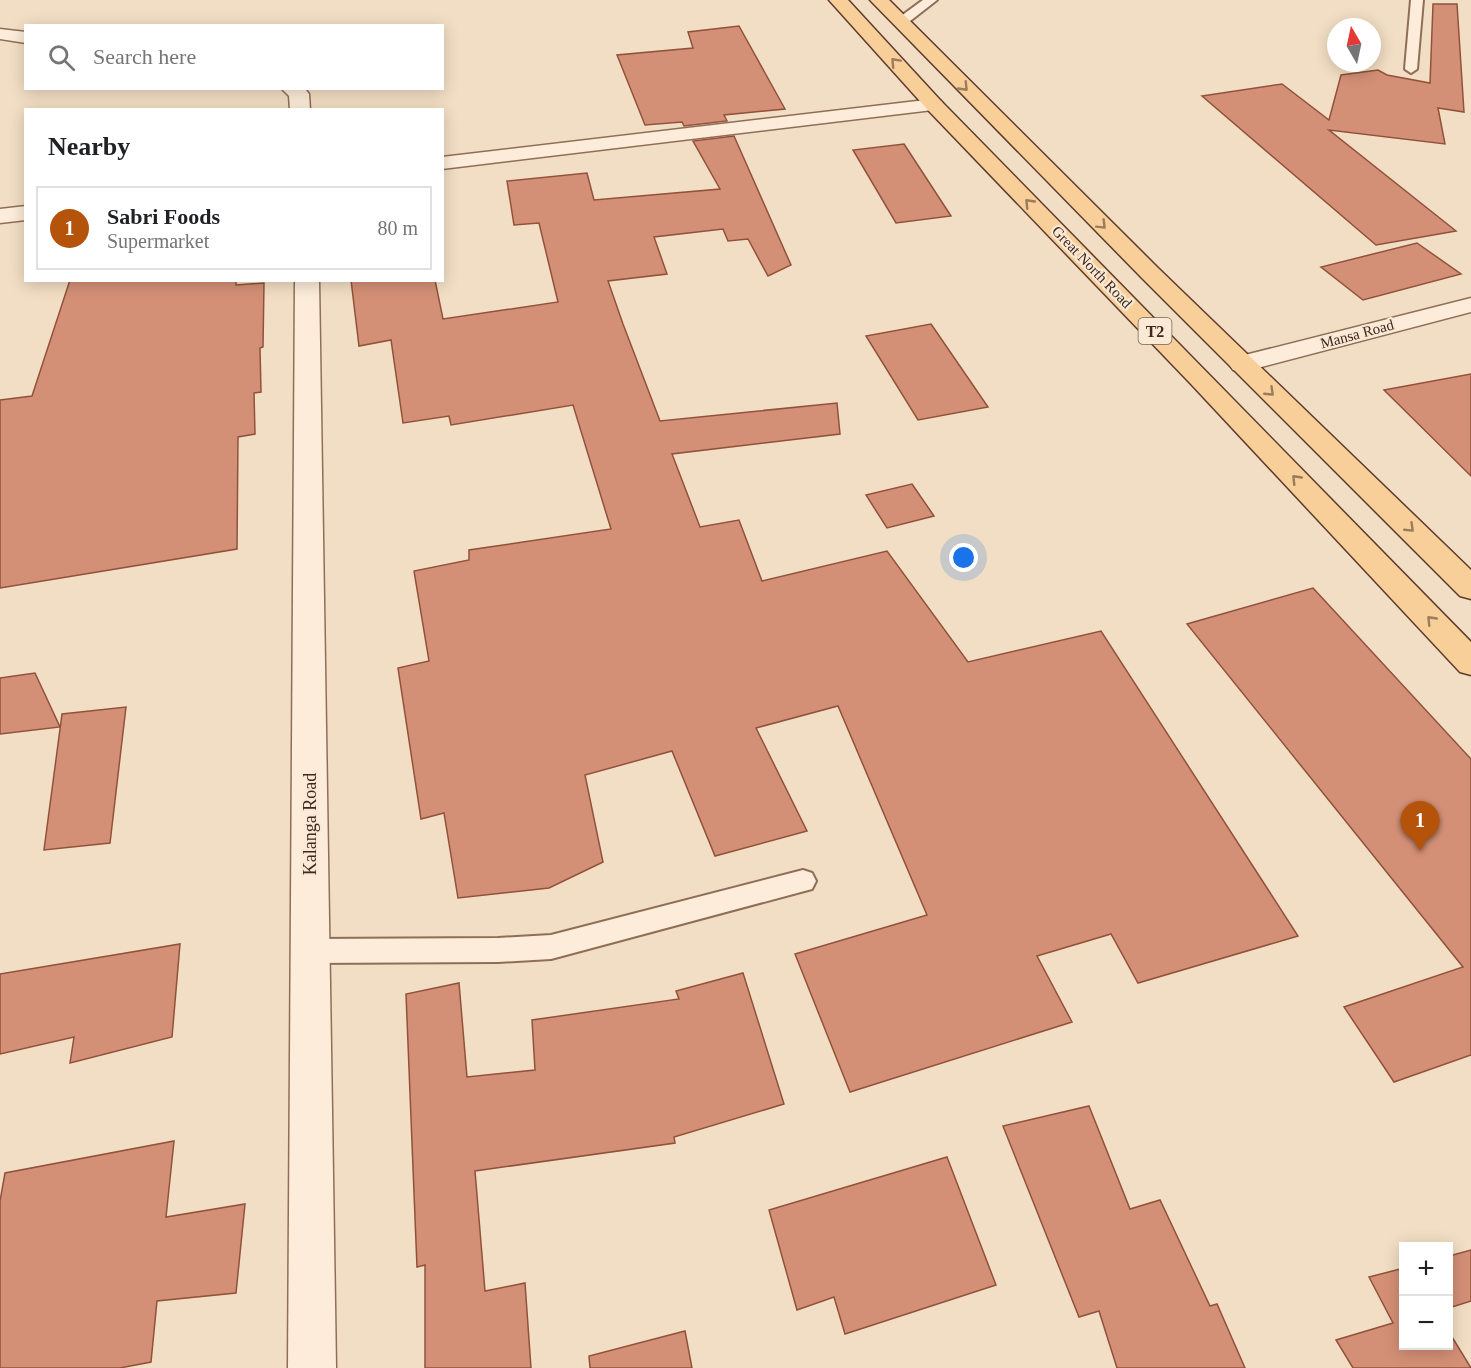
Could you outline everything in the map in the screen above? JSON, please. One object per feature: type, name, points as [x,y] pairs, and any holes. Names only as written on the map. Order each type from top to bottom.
[{"type":"main road","name":"Great North Road","points":[[838,0],[934,105],[1200,378],[1471,663]]},
{"type":"main road","name":"Great North Road","points":[[879,0],[1242,364],[1471,588]]},
{"type":"street","points":[[0,34],[24,38]]},
{"type":"street","points":[[293,90],[299,94],[300,108]]},
{"type":"street","points":[[444,163],[934,105]]},
{"type":"street","points":[[0,216],[24,213]]},
{"type":"street","name":"Kalanga Road","points":[[307,282],[312,1368]]},
{"type":"street","name":"Mansa Road","points":[[1242,364],[1471,305]]},
{"type":"lane","points":[[901,22],[932,0]]},
{"type":"lane","points":[[1411,69],[1417,0]]},
{"type":"lane","points":[[310,951],[498,950],[550,947],[803,881]]},
{"type":"building","points":[[1433,4],[1457,4],[1464,112],[1438,108],[1445,144],[1329,130],[1456,231],[1376,245],[1202,96],[1282,84],[1329,120],[1341,75],[1381,72],[1387,75],[1430,83]]},
{"type":"building","points":[[739,26],[785,109],[724,115],[727,121],[684,126],[682,122],[645,125],[617,55],[693,48],[688,32]]},
{"type":"building","points":[[734,136],[791,265],[768,276],[748,239],[728,241],[723,229],[654,237],[667,274],[608,281],[660,421],[837,403],[840,434],[672,454],[700,527],[739,520],[762,581],[887,551],[968,662],[1101,631],[1298,936],[1138,983],[1111,934],[1037,956],[1072,1022],[850,1092],[795,954],[927,915],[838,706],[756,728],[807,831],[715,856],[672,751],[585,775],[603,862],[549,888],[458,898],[444,813],[421,819],[398,668],[429,661],[414,571],[469,560],[469,550],[611,529],[573,405],[451,425],[449,416],[403,423],[391,340],[359,346],[351,282],[435,282],[443,319],[558,302],[539,223],[514,225],[507,181],[587,173],[594,200],[720,189],[693,141]]},
{"type":"building","points":[[904,144],[951,216],[896,223],[853,150]]},
{"type":"building","points":[[1417,243],[1461,274],[1363,300],[1321,267]]},
{"type":"building","points":[[69,282],[236,282],[236,285],[264,283],[263,347],[260,348],[261,392],[254,393],[255,434],[238,437],[237,549],[0,588],[0,400],[32,396]]},
{"type":"building","points":[[931,324],[988,407],[918,420],[866,336]]},
{"type":"building","points":[[1471,374],[1471,476],[1384,390]]},
{"type":"building","points":[[912,484],[934,516],[887,528],[866,495]]},
{"type":"building","points":[[1313,588],[1471,759],[1471,1055],[1394,1082],[1344,1007],[1463,967],[1187,624]]},
{"type":"building","points":[[35,673],[60,727],[0,734],[0,678]]},
{"type":"building","points":[[126,707],[110,843],[44,850],[62,714]]},
{"type":"building","points":[[180,944],[172,1037],[70,1063],[74,1037],[0,1054],[0,974]]},
{"type":"building","points":[[743,973],[784,1104],[674,1137],[675,1143],[475,1171],[485,1291],[525,1283],[531,1368],[425,1368],[425,1265],[417,1267],[406,994],[459,983],[467,1077],[535,1070],[532,1020],[679,999],[676,991]]},
{"type":"building","points":[[1089,1106],[1130,1209],[1160,1200],[1210,1306],[1217,1304],[1245,1368],[1117,1368],[1099,1311],[1079,1317],[1003,1126]]},
{"type":"building","points":[[174,1141],[166,1217],[245,1204],[236,1293],[157,1301],[151,1362],[120,1368],[0,1368],[0,1201],[5,1173]]},
{"type":"building","points":[[947,1157],[996,1285],[845,1334],[834,1297],[797,1310],[769,1210]]},
{"type":"building","points":[[1471,1250],[1471,1301],[1453,1307],[1453,1296],[1453,1255]]},
{"type":"building","points":[[1399,1269],[1399,1350],[1453,1350],[1453,1339],[1471,1368],[1353,1368],[1336,1340],[1393,1323],[1369,1277]]},
{"type":"building","points":[[685,1331],[692,1368],[590,1368],[589,1356]]},
{"type":"place","name":"Sabri Foods","points":[[1420,851]]}]
